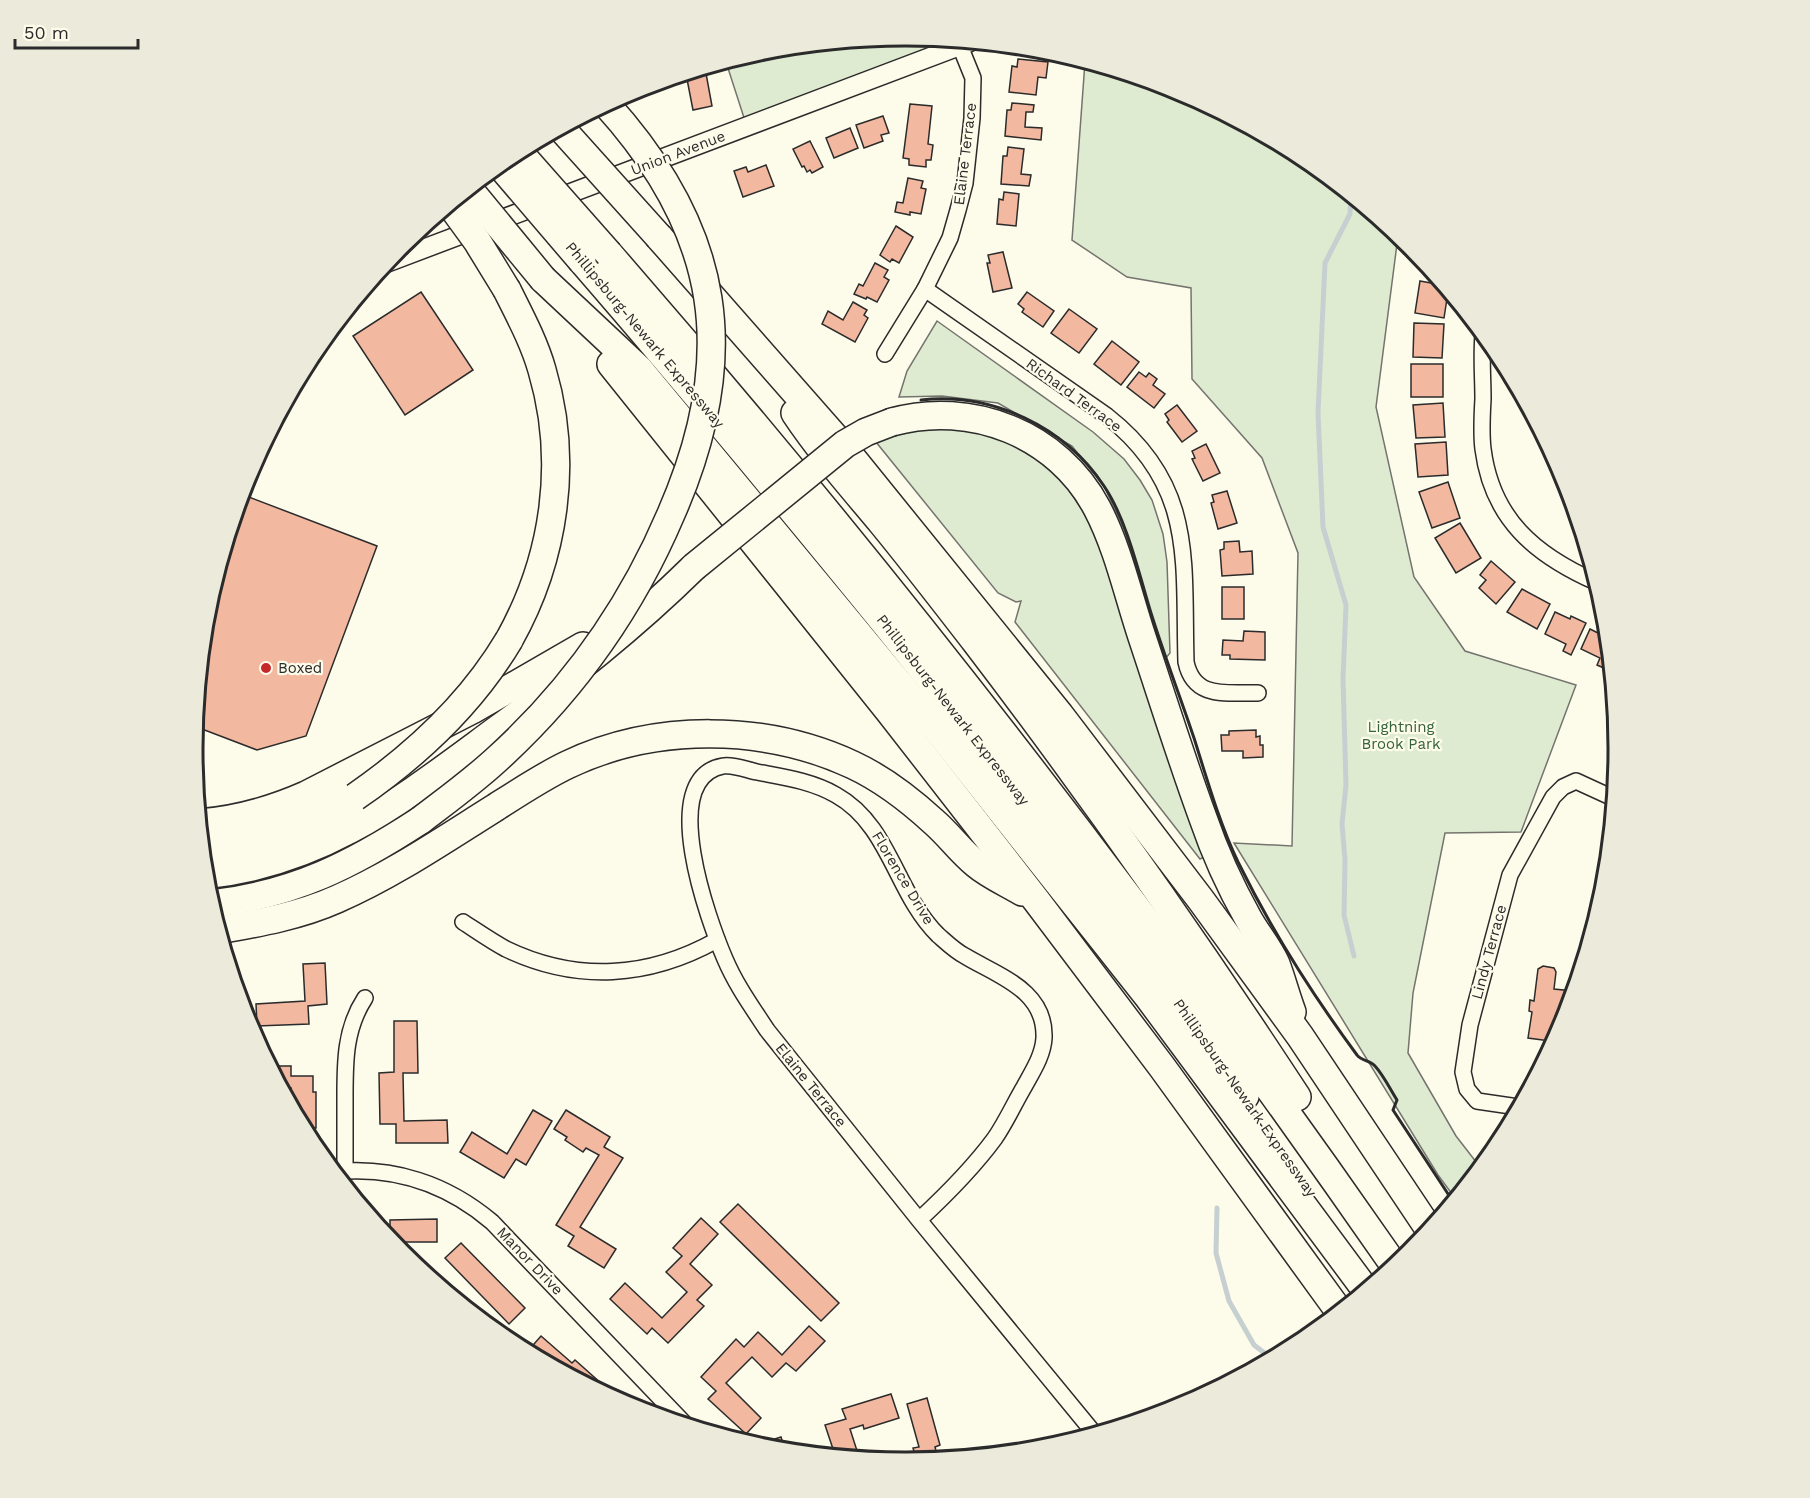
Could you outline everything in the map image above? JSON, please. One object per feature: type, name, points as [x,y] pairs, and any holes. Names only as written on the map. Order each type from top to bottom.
[{"type":"highway","points":[[220,903],[267,895],[309,882],[347,865],[421,820],[466,785],[512,744],[554,700],[593,652],[626,603],[656,548],[682,490],[700,434],[708,394],[711,358],[710,322],[702,269],[685,219],[664,179],[639,142],[612,111]]},
{"type":"highway","points":[[567,134],[840,443],[1024,668],[1201,900],[1299,1036],[1424,1222]]},
{"type":"highway","name":"Phillipsburg-Newark Expressway","points":[[525,159],[808,487],[920,626],[1068,815],[1212,1008],[1390,1257]]},
{"type":"highway","name":"Phillipsburg-Newark Expressway","points":[[505,172],[785,502],[994,760],[1121,925],[1198,1030],[1368,1277]]},
{"type":"highway","points":[[474,195],[851,664],[1036,900],[1162,1066],[1334,1305]]},
{"type":"highway","points":[[210,848],[284,832],[328,813],[399,765],[448,719],[482,681],[509,640],[528,603],[547,547],[554,498],[556,457],[549,397],[532,343],[507,290],[477,241],[455,210]]},
{"type":"highway","points":[[543,279],[639,369],[920,708],[1130,974],[1361,1283]]},
{"type":"highway","points":[[724,310],[816,444],[979,646],[1124,842],[1210,966],[1367,1203],[1396,1252]]},
{"type":"highway","points":[[207,822],[253,814],[293,801],[472,710],[593,640],[694,567],[835,452],[866,432],[891,422],[919,416],[947,414],[975,418],[1003,426],[1029,438],[1053,454],[1073,474],[1089,496],[1109,538],[1212,844],[1233,891],[1275,962],[1299,1036]]},
{"type":"highway","points":[[214,873],[249,868],[305,852],[344,834],[386,810],[604,649],[652,609],[694,567]]},
{"type":"highway","points":[[225,929],[273,920],[334,900],[413,859],[541,779],[594,753],[624,744],[681,735],[737,735],[770,740],[828,754],[855,766],[882,781],[934,821],[976,865],[1036,900]]},
{"type":"street","name":"Union Avenue","points":[[404,256],[954,48]]},
{"type":"street","name":"Elaine Terrace","points":[[885,354],[925,289],[950,238],[965,183],[974,78],[967,50]]},
{"type":"street","name":"Richard Terrace","points":[[925,289],[1107,416],[1141,448],[1164,483],[1179,526],[1183,553],[1186,662],[1191,678],[1195,684],[1207,691],[1258,693]]},
{"type":"street","points":[[1483,351],[1483,448],[1487,471],[1495,492],[1529,543],[1555,561],[1586,577]]},
{"type":"street","name":"Elaine Terrace","points":[[802,781],[724,765],[709,772],[696,786],[690,805],[692,846],[699,885],[726,961],[745,997],[767,1030],[1089,1427]]},
{"type":"street","name":"Florence Drive","points":[[802,781],[835,794],[858,810],[873,828],[920,912],[937,934],[962,955],[1016,984],[1034,1001],[1040,1012],[1044,1037],[1042,1050],[1035,1067],[995,1137],[949,1192],[919,1220]]},
{"type":"street","name":"Lindy Terrace","points":[[1509,1106],[1478,1101],[1467,1089],[1463,1072],[1470,1025],[1510,875],[1553,797],[1563,787],[1576,781],[1606,795]]},
{"type":"street","points":[[463,922],[504,948],[525,957],[546,964],[590,972],[612,972],[656,966],[688,955],[717,940]]},
{"type":"street","points":[[340,1166],[346,1047],[351,1026],[364,998]]},
{"type":"street","name":"Manor Drive","points":[[344,1171],[387,1173],[435,1185],[473,1206],[499,1230],[673,1412]]},
{"type":"green space","points":[[905,46],[953,48],[747,127],[728,69],[768,60],[859,48]]},
{"type":"green space","name":"Lightning Brook Park","points":[[1084,69],[1174,100],[1216,119],[1295,165],[1368,221],[1397,247],[1376,407],[1414,577],[1465,651],[1576,685],[1521,832],[1445,833],[1413,993],[1408,1053],[1456,1136],[1474,1160],[1450,1191],[1234,843],[1292,846],[1298,553],[1262,458],[1192,379],[1191,288],[1127,277],[1072,240]]},
{"type":"green space","points":[[937,321],[1093,432],[1124,459],[1140,480],[1152,500],[1163,534],[1167,562],[1170,653],[1165,659],[1124,529],[1104,486],[1072,446],[998,403],[942,396],[899,397],[907,371]]},
{"type":"green space","points":[[931,428],[981,432],[1023,449],[1055,474],[1080,506],[1100,546],[1204,857],[1200,859],[1015,622],[1021,601],[1016,602],[998,593],[876,442],[904,432]]},
{"type":"building","points":[[1018,59],[1048,62],[1046,78],[1038,77],[1036,95],[1009,92],[1012,66],[1017,67]]},
{"type":"building","points":[[706,75],[712,106],[693,110],[687,81]]},
{"type":"building","points":[[1012,103],[1034,105],[1033,112],[1026,112],[1025,127],[1042,128],[1041,140],[1005,136],[1007,110],[1011,110]]},
{"type":"building","points":[[910,104],[932,106],[928,144],[933,145],[931,160],[926,160],[926,167],[909,165],[909,159],[903,158]]},
{"type":"building","points":[[883,116],[889,133],[881,135],[883,141],[864,148],[856,125]]},
{"type":"building","points":[[850,128],[858,148],[834,158],[826,138]]},
{"type":"building","points":[[810,141],[823,167],[812,173],[810,170],[807,172],[804,166],[802,167],[793,149]]},
{"type":"building","points":[[1008,147],[1024,149],[1021,174],[1031,175],[1029,186],[1001,184],[1003,156],[1007,156]]},
{"type":"building","points":[[766,165],[774,186],[743,197],[734,171],[746,167],[748,172]]},
{"type":"building","points":[[908,178],[923,181],[921,188],[926,189],[921,214],[910,212],[910,215],[895,212],[897,202],[903,203]]},
{"type":"building","points":[[1004,192],[1019,194],[1016,226],[997,224],[999,199],[1003,200]]},
{"type":"building","points":[[896,226],[913,237],[899,263],[892,259],[890,262],[880,255]]},
{"type":"building","points":[[1003,252],[1012,288],[993,292],[987,263],[990,263],[988,255]]},
{"type":"building","points":[[875,263],[888,270],[884,277],[889,280],[877,302],[854,294],[859,284],[863,286]]},
{"type":"building","points":[[1420,281],[1430,283],[1446,302],[1444,318],[1415,313]]},
{"type":"building","points":[[421,292],[473,370],[405,415],[353,336]]},
{"type":"building","points":[[1027,292],[1054,311],[1043,327],[1022,312],[1024,309],[1018,304]]},
{"type":"building","points":[[853,302],[867,310],[864,315],[868,318],[855,342],[822,324],[828,311],[843,320]]},
{"type":"building","points":[[1069,309],[1097,329],[1079,353],[1051,333]]},
{"type":"building","points":[[1414,323],[1444,324],[1442,358],[1413,357]]},
{"type":"building","points":[[1112,341],[1139,362],[1121,385],[1094,364]]},
{"type":"building","points":[[1411,364],[1443,364],[1443,397],[1411,397]]},
{"type":"building","points":[[1139,372],[1146,377],[1149,373],[1157,379],[1153,385],[1165,394],[1154,408],[1127,387]]},
{"type":"building","points":[[1443,403],[1445,437],[1416,438],[1413,405]]},
{"type":"building","points":[[1177,405],[1197,431],[1182,442],[1167,422],[1169,420],[1165,414]]},
{"type":"building","points":[[1446,442],[1448,475],[1418,477],[1415,444]]},
{"type":"building","points":[[1206,444],[1220,473],[1203,481],[1192,459],[1195,458],[1192,451]]},
{"type":"building","points":[[1448,482],[1460,518],[1432,528],[1419,492]]},
{"type":"building","points":[[1227,491],[1237,523],[1218,529],[1211,503],[1214,502],[1212,495]]},
{"type":"building","name":"Boxed","points":[[250,497],[377,546],[306,736],[257,750],[203,730],[204,703],[216,612],[226,567]]},
{"type":"building","points":[[1460,523],[1481,558],[1456,573],[1435,538]]},
{"type":"building","points":[[1239,541],[1240,552],[1252,551],[1253,574],[1222,576],[1220,550],[1224,549],[1224,542]]},
{"type":"building","points":[[1491,561],[1515,582],[1496,604],[1479,588],[1486,580],[1480,575]]},
{"type":"building","points":[[1222,587],[1244,587],[1244,619],[1222,619]]},
{"type":"building","points":[[1522,589],[1550,604],[1537,629],[1507,612]]},
{"type":"building","points":[[1555,612],[1586,623],[1571,655],[1563,651],[1566,644],[1545,634]]},
{"type":"building","points":[[1590,629],[1597,633],[1602,667],[1597,665],[1600,658],[1581,649]]},
{"type":"building","points":[[1244,631],[1265,632],[1265,660],[1230,659],[1230,655],[1222,655],[1223,640],[1243,641]]},
{"type":"building","points":[[1256,730],[1256,737],[1260,736],[1260,745],[1263,745],[1263,757],[1243,758],[1243,751],[1222,751],[1221,735],[1229,735],[1229,731]]},
{"type":"building","points":[[325,963],[327,1004],[308,1006],[309,1024],[260,1026],[257,1020],[256,1004],[305,1001],[303,964]]},
{"type":"building","points":[[1543,966],[1554,968],[1556,972],[1554,989],[1564,990],[1544,1040],[1528,1038],[1532,1012],[1529,1011],[1530,1000],[1534,1001],[1538,969]]},
{"type":"building","points":[[394,1021],[417,1021],[418,1073],[403,1073],[404,1121],[447,1120],[448,1143],[396,1143],[396,1124],[380,1124],[379,1073],[394,1072]]},
{"type":"building","points":[[278,1066],[291,1066],[291,1076],[313,1076],[313,1092],[316,1092],[316,1128],[314,1128]]},
{"type":"building","points":[[533,1110],[552,1121],[526,1165],[516,1159],[504,1178],[460,1152],[472,1132],[507,1154]]},
{"type":"building","points":[[566,1110],[610,1137],[604,1147],[623,1158],[580,1227],[616,1249],[604,1268],[568,1246],[574,1236],[556,1225],[599,1155],[586,1148],[583,1152],[565,1140],[567,1137],[554,1129]]},
{"type":"building","points":[[738,1204],[839,1303],[821,1321],[720,1222]]},
{"type":"building","points":[[701,1218],[718,1234],[690,1264],[712,1285],[697,1300],[704,1306],[668,1343],[652,1328],[647,1334],[610,1299],[625,1283],[662,1318],[687,1292],[666,1272],[682,1256],[673,1248]]},
{"type":"building","points":[[437,1219],[437,1242],[404,1242],[390,1226],[390,1220]]},
{"type":"building","points":[[461,1243],[525,1308],[509,1324],[445,1258]]},
{"type":"building","points":[[809,1326],[825,1341],[796,1371],[786,1363],[772,1377],[752,1357],[726,1383],[761,1418],[745,1433],[708,1399],[716,1391],[701,1377],[736,1339],[744,1347],[758,1332],[782,1355]]},
{"type":"building","points":[[541,1336],[572,1363],[575,1360],[599,1381],[554,1357],[534,1344]]},
{"type":"building","points":[[891,1394],[899,1418],[864,1429],[863,1425],[850,1429],[857,1450],[832,1447],[825,1425],[846,1419],[842,1409]]},
{"type":"building","points":[[927,1398],[940,1445],[935,1447],[936,1451],[914,1452],[913,1448],[919,1447],[907,1404]]},
{"type":"waterway","points":[[1350,206],[1350,214],[1325,263],[1318,413],[1323,527],[1346,605],[1343,679],[1346,785],[1342,824],[1345,860],[1344,915],[1354,956]]},
{"type":"waterway","points":[[1217,1208],[1216,1253],[1229,1301],[1254,1345],[1264,1352]]},
{"type":"wall","points":[[921,400],[948,399],[974,402],[1000,408],[1024,418],[1048,431],[1069,447],[1088,465],[1104,486],[1126,531],[1156,629],[1225,832],[1238,862],[1278,936],[1324,1009],[1357,1055],[1373,1064],[1384,1078],[1397,1100],[1393,1110],[1448,1194]]},
{"type":"place","name":"Boxed","points":[[266,668]]}]
